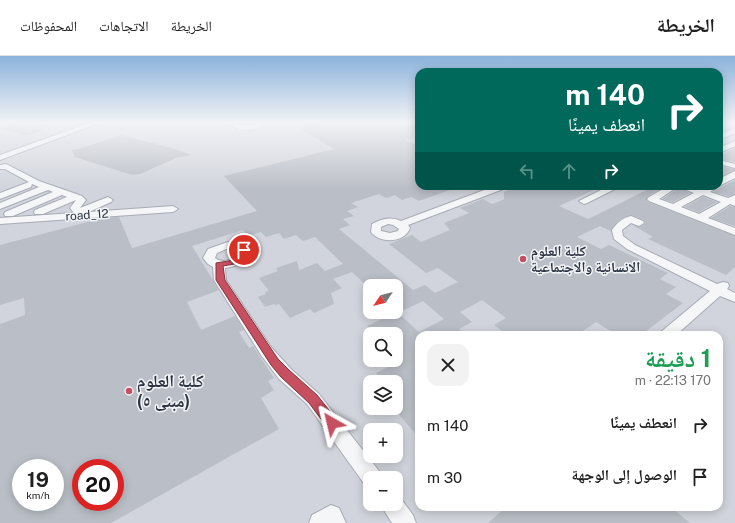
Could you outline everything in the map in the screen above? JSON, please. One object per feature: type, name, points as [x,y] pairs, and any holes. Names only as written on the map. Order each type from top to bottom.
[{"type":"street","points":[[0,158],[36,145]]},
{"type":"street","points":[[723,156],[735,160]]},
{"type":"street","points":[[723,163],[735,166]]},
{"type":"street","points":[[0,167],[6,166],[36,183],[81,200],[76,208],[78,211],[88,209],[108,200]]},
{"type":"street","points":[[723,176],[733,177]]},
{"type":"street","points":[[0,187],[27,177]]},
{"type":"street","points":[[723,181],[733,177]]},
{"type":"street","points":[[0,196],[36,183]]},
{"type":"street","points":[[0,206],[48,187]]},
{"type":"street","points":[[402,224],[492,190]]},
{"type":"street","points":[[584,202],[607,190]]},
{"type":"street","points":[[667,190],[652,199],[672,208],[732,228]]},
{"type":"street","points":[[696,190],[733,201]]},
{"type":"street","points":[[672,208],[706,190]]},
{"type":"street","points":[[9,214],[61,192]]},
{"type":"street","points":[[38,212],[75,197]]},
{"type":"street","points":[[700,218],[733,201]]},
{"type":"street","name":"road_12","points":[[0,221],[173,209]]},
{"type":"street","points":[[635,221],[622,224],[617,230],[618,237],[623,242],[726,289],[735,298]]},
{"type":"street","points":[[219,265],[220,280],[266,351],[285,374],[313,399],[367,471]]},
{"type":"street","points":[[672,331],[726,289]]},
{"type":"street","points":[[396,511],[405,523]]},
{"type":"street","points":[[320,523],[331,516],[335,523]]},
{"type":"shaded area","points":[[0,145],[415,145],[415,190],[723,190],[723,145],[735,145],[735,523],[0,523]]},
{"type":"building","points":[[92,145],[159,145],[191,155],[176,158],[140,174],[132,175],[75,157],[72,150]]},
{"type":"building","points":[[327,145],[415,145],[415,190],[450,190],[419,201],[411,197],[402,200],[395,195],[386,198],[379,194],[351,203],[358,207],[347,211],[354,216],[343,219],[350,225],[339,229],[400,279],[363,279],[363,282],[352,272],[333,279],[342,288],[331,293],[334,304],[314,313],[310,309],[290,318],[279,304],[265,307],[258,297],[269,291],[259,278],[278,271],[276,268],[297,261],[299,270],[317,263],[325,271],[343,264],[315,237],[303,241],[296,235],[284,239],[279,233],[266,237],[261,232],[248,236],[243,230],[192,246],[219,290],[187,302],[201,330],[235,316],[244,330],[239,332],[249,348],[253,346],[274,378],[268,381],[274,390],[261,398],[279,429],[111,523],[0,523],[0,324],[25,315],[24,298],[0,305],[0,245],[103,218],[119,217],[132,248],[257,211],[224,176],[334,149]]},
{"type":"building","points":[[735,148],[735,162],[723,160],[723,154]]},
{"type":"building","points":[[723,167],[735,170],[723,175]]},
{"type":"building","points":[[735,180],[735,194],[728,196],[713,192],[717,190],[723,190],[723,187]]},
{"type":"building","points":[[509,190],[594,190],[559,206],[588,219],[647,190],[658,190],[648,196],[646,200],[735,236],[735,267],[726,275],[648,239],[653,237],[633,225],[640,227],[645,223],[644,220],[632,215],[619,220],[611,231],[600,226],[577,237],[601,249],[609,245],[668,273],[660,279],[676,287],[666,294],[683,303],[646,331],[611,331],[596,322],[583,331],[502,331],[494,325],[506,318],[482,300],[460,312],[472,322],[459,329],[461,331],[421,331],[444,319],[423,301],[403,311],[403,282],[413,290],[425,285],[435,293],[458,282],[438,268],[426,273],[389,244],[412,235],[421,242],[450,230],[444,223],[469,213],[460,208],[483,199],[492,204],[498,202],[504,199],[504,192]]},
{"type":"building","points":[[676,190],[683,190],[690,193],[673,202],[662,199]]},
{"type":"building","points":[[703,197],[717,202],[699,212],[685,207]]},
{"type":"building","points":[[730,206],[735,207],[735,226],[711,218]]},
{"type":"building","points":[[403,318],[418,331],[415,331],[415,433],[399,415],[403,415],[403,375],[378,375],[376,373],[388,367],[403,367],[403,327],[367,326],[382,319],[403,319]]},
{"type":"building","points":[[502,511],[676,511],[690,523],[488,523]]},
{"type":"place","name":"كلية العلوم الانسانية والاجتماعية","points":[[523,259]]},
{"type":"place","name":"كلية العلوم (مبنى ٥)","points":[[129,391]]},
{"type":"route","points":[[244,250],[244,256],[236,262],[219,265],[220,280],[274,362],[313,399],[332,423]]}]
